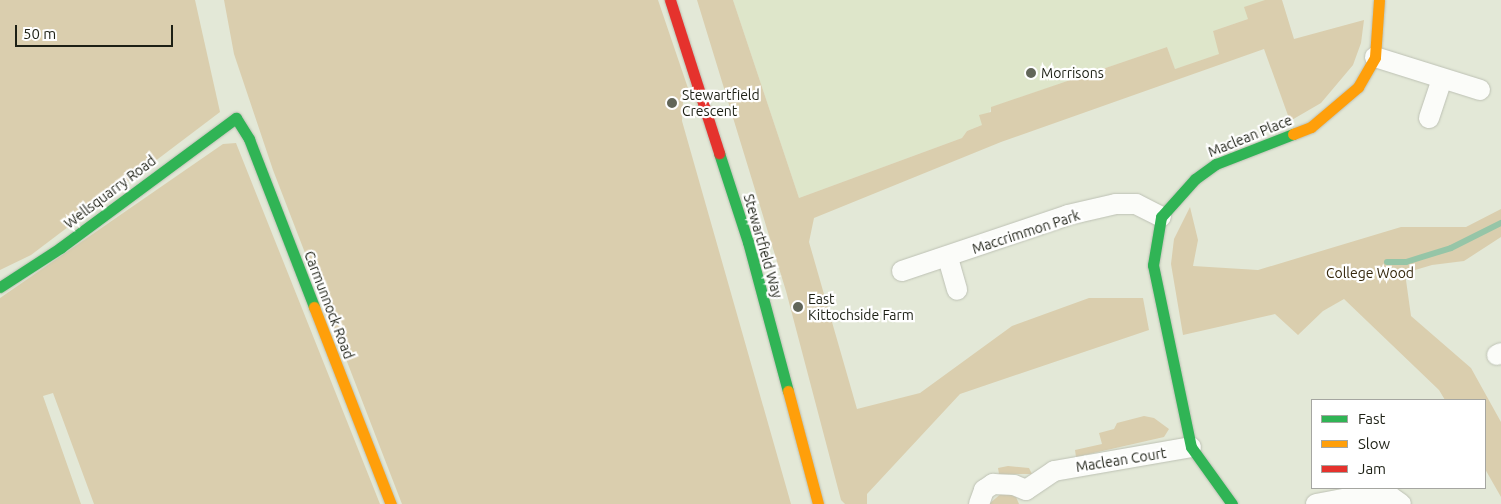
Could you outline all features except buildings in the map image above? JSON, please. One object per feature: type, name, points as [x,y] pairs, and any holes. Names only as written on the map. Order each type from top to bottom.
[{"type":"street","name":"Stewartfield Way","points":[[670,0],[748,242],[818,504]]},
{"type":"street","name":"Maclean Place","points":[[1161,217],[1195,179],[1216,164],[1311,128],[1337,108],[1358,87],[1374,58],[1379,0]]},
{"type":"street","points":[[1374,58],[1480,90]]},
{"type":"street","points":[[1429,118],[1442,79]]},
{"type":"street","name":"Wellsquarry Road","points":[[0,287],[60,248],[236,118]]},
{"type":"street","name":"Carmunnock Road","points":[[236,118],[249,140],[391,504]]},
{"type":"street","name":"Maccrimmon Park","points":[[902,272],[948,258],[1068,215],[1095,211],[1116,204],[1136,204],[1161,217]]},
{"type":"street","points":[[1161,217],[1153,265],[1191,447],[1232,504]]},
{"type":"street","points":[[948,258],[958,290]]},
{"type":"street","name":"Maclean Court","points":[[979,504],[984,490],[993,484],[1014,485],[1028,497],[1054,471],[1191,447]]},
{"type":"street","points":[[1316,504],[1369,494],[1391,497],[1401,504]]},
{"type":"shaded area","points":[[733,0],[1265,0],[1248,19],[1213,31],[1220,54],[1175,69],[1167,47],[992,107],[982,125],[967,131],[962,138],[799,198]]},
{"type":"green space","points":[[0,0],[195,0],[220,112],[31,255],[0,270]]},
{"type":"green space","points":[[224,0],[658,0],[691,97],[683,101],[682,121],[791,504],[402,504],[273,170],[234,54]]},
{"type":"green space","points":[[697,0],[733,0],[799,198],[962,138],[967,131],[982,125],[979,115],[991,112],[991,107],[1167,47],[1175,69],[1219,54],[1213,31],[1248,19],[1244,7],[1265,0],[1282,0],[1294,39],[1364,20],[1361,43],[1353,65],[1321,103],[1290,121],[1264,49],[1001,142],[814,218],[809,242],[857,409],[920,393],[1012,326],[1089,298],[1143,298],[1149,330],[960,394],[867,494],[867,504],[845,504],[841,500],[786,291]]},
{"type":"green space","points":[[236,143],[380,504],[94,504],[53,393],[43,396],[81,504],[0,504],[0,298],[223,144]]},
{"type":"green space","name":"College Wood","points":[[1190,207],[1198,240],[1193,266],[1258,270],[1401,227],[1466,227],[1501,209],[1501,237],[1464,261],[1432,265],[1405,273],[1411,316],[1471,368],[1501,422],[1501,497],[1486,471],[1486,399],[1444,399],[1439,390],[1344,299],[1323,311],[1298,335],[1275,314],[1183,335],[1171,264],[1174,239]]},
{"type":"green space","points":[[1144,416],[1154,418],[1169,429],[1164,437],[1076,457],[1075,450],[1102,444],[1099,433],[1114,429],[1117,423]]},
{"type":"green space","points":[[1008,466],[1029,468],[1032,474],[999,474],[998,468]]},
{"type":"green space","points":[[1003,492],[1016,497],[1019,504],[989,504]]},
{"type":"waterway","points":[[1387,262],[1406,262],[1451,248],[1501,223]]},
{"type":"traffic: fast","points":[[0,287],[60,248],[236,118],[249,139],[314,307]]},
{"type":"traffic: fast","points":[[1232,504],[1191,447],[1153,265],[1161,217],[1195,179],[1216,164],[1293,134]]},
{"type":"traffic: fast","points":[[719,153],[748,242],[788,391]]},
{"type":"traffic: slow","points":[[1293,134],[1311,127],[1358,87],[1375,57],[1379,0]]},
{"type":"traffic: slow","points":[[314,307],[391,504]]},
{"type":"traffic: slow","points":[[788,391],[818,504]]},
{"type":"traffic: jam","points":[[670,0],[719,153]]},
{"type":"place","name":"Morrisons","points":[[1031,73]]},
{"type":"place","name":"Stewartfield Crescent","points":[[672,103]]},
{"type":"place","name":"East Kittochside Farm","points":[[798,307]]}]
